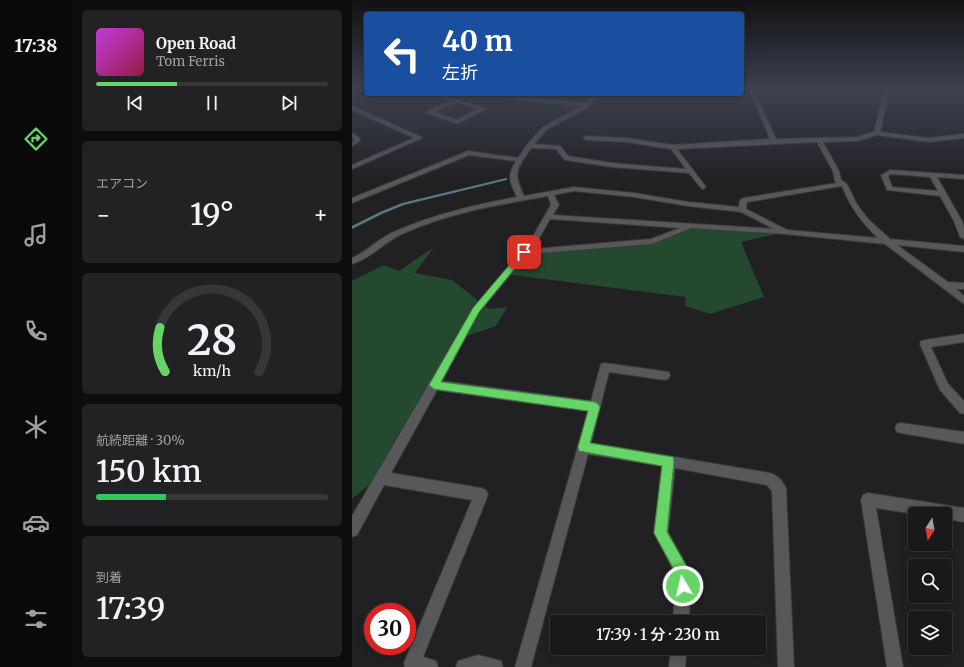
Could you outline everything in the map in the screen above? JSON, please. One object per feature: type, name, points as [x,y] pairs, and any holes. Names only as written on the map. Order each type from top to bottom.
[{"type":"street","points":[[352,167],[419,138],[379,120]]},
{"type":"street","points":[[521,198],[513,180],[512,171],[529,146],[545,128],[560,120]]},
{"type":"street","points":[[765,120],[774,141]]},
{"type":"street","points":[[877,133],[880,120]]},
{"type":"street","points":[[586,138],[626,140],[673,147],[774,141],[857,139],[877,133],[929,140],[964,136]]},
{"type":"street","points":[[352,135],[358,138],[357,141],[352,144]]},
{"type":"street","points":[[820,141],[836,171],[838,181],[844,184],[849,200],[880,237],[948,285],[964,300]]},
{"type":"street","points":[[529,146],[558,148],[566,158],[612,165],[691,171]]},
{"type":"street","points":[[673,147],[703,187]]},
{"type":"street","points":[[352,201],[468,153],[519,160]]},
{"type":"street","points":[[942,194],[889,189],[884,175],[890,172],[964,177]]},
{"type":"street","points":[[932,175],[958,221],[964,237]]},
{"type":"street","points":[[742,210],[744,200],[844,184]]},
{"type":"street","points":[[352,262],[366,255],[397,233],[410,227],[475,207],[574,189],[634,195],[688,204],[742,210],[751,213],[784,232]]},
{"type":"street","points":[[352,530],[476,310],[532,244],[548,217],[555,205],[550,193]]},
{"type":"street","points":[[548,217],[784,232],[964,249]]},
{"type":"street","points":[[524,252],[652,241],[691,226]]},
{"type":"street","points":[[948,285],[964,286]]},
{"type":"street","points":[[964,338],[925,344],[944,387],[964,408]]},
{"type":"street","points":[[523,667],[605,367],[665,375]]},
{"type":"street","points":[[434,385],[595,407]]},
{"type":"street","points":[[901,428],[964,438]]},
{"type":"street","points":[[583,447],[770,479],[779,488],[786,667]]},
{"type":"street","points":[[669,461],[661,533],[684,574],[681,615]]},
{"type":"street","points":[[381,478],[481,495],[412,663],[430,667]]},
{"type":"street","points":[[895,667],[868,500],[964,515]]},
{"type":"street","points":[[677,667],[678,655]]},
{"type":"street","points":[[464,667],[478,663],[495,667]]},
{"type":"green space","points":[[691,226],[785,232],[741,242],[764,297],[710,314],[685,306],[686,297],[505,274],[524,252],[652,241]]},
{"type":"green space","points":[[434,247],[415,273],[452,280],[489,309],[507,307],[496,326],[461,338],[386,471],[352,499],[352,281],[384,265],[399,271]]},
{"type":"waterway","points":[[352,228],[381,213],[403,204],[506,179]]},
{"type":"route","points":[[524,252],[476,310],[434,385],[595,407],[583,447],[669,461],[661,533],[684,574],[683,586]]}]
